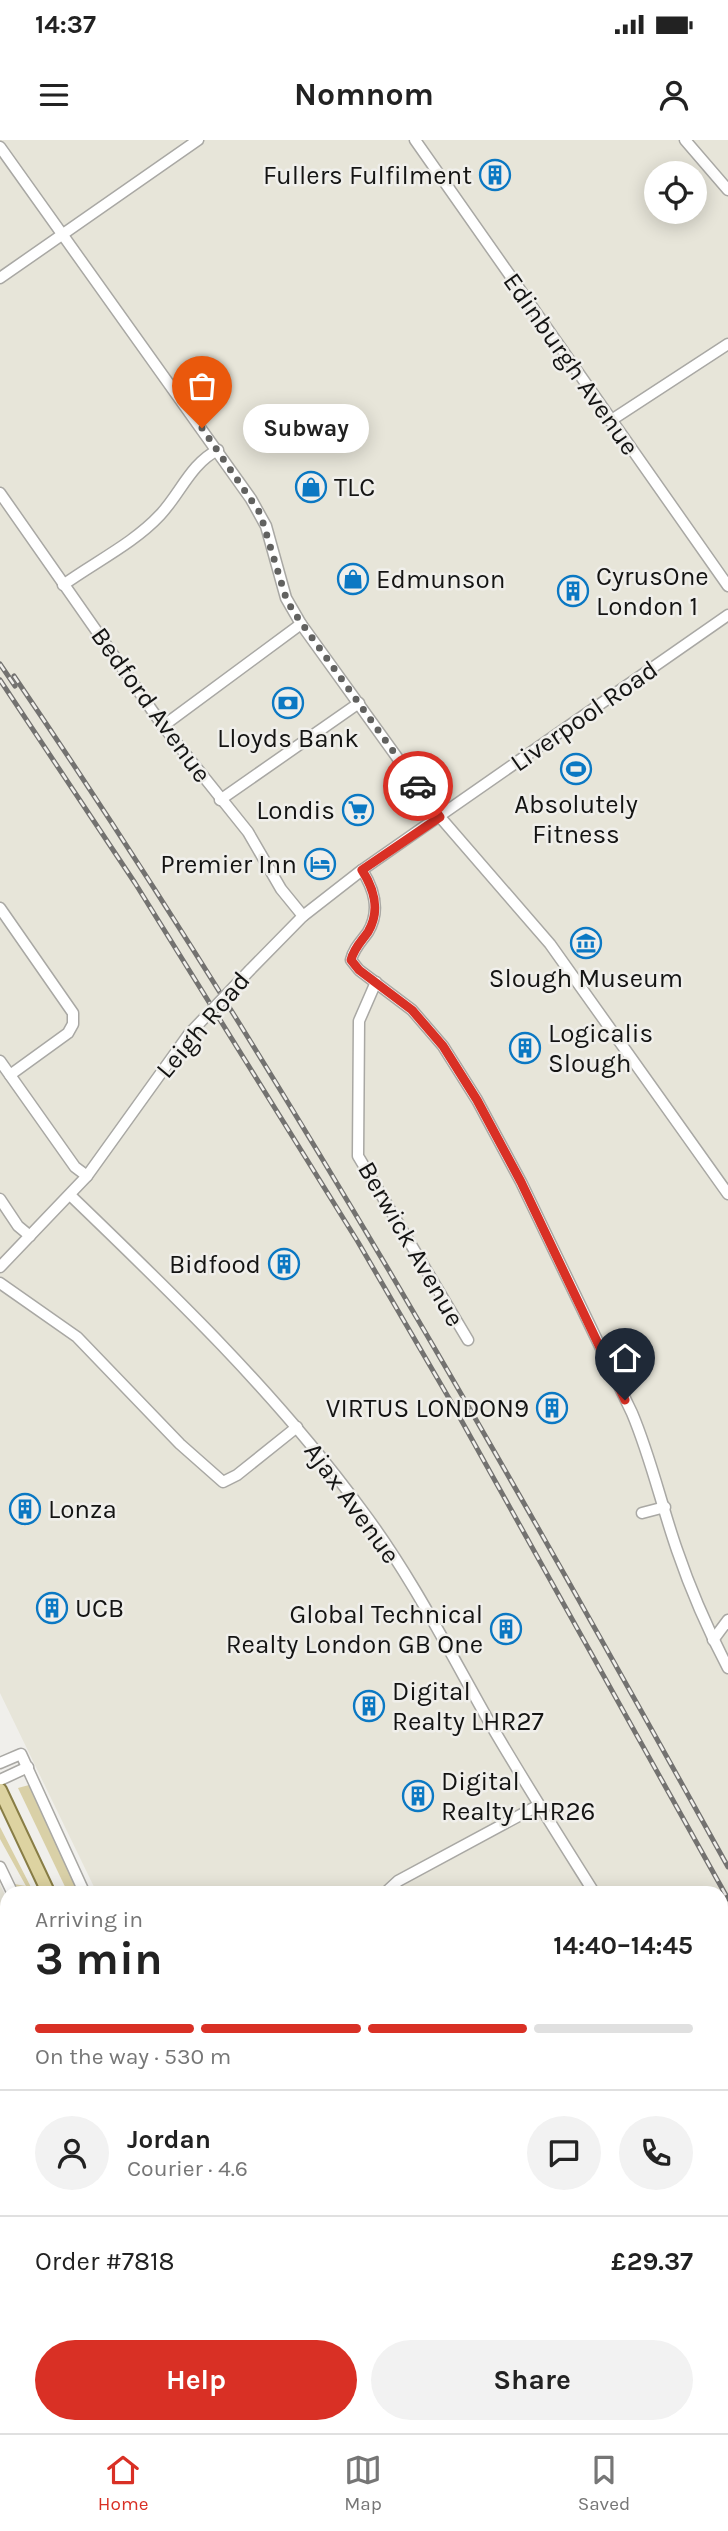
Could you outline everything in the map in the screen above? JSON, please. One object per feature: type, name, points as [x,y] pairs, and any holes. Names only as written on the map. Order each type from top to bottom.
[{"type":"main road","points":[[0,1790],[45,1886]]},
{"type":"street","points":[[0,278],[198,140]]},
{"type":"street","name":"Edinburgh Avenue","points":[[415,140],[728,586]]},
{"type":"street","points":[[685,140],[728,190]]},
{"type":"street","points":[[0,147],[218,450],[260,513],[286,598],[301,624],[440,817],[550,944],[728,1194]]},
{"type":"street","points":[[610,421],[728,344]]},
{"type":"street","points":[[63,585],[144,529],[161,514],[199,464],[218,450]]},
{"type":"street","name":"Bedford Avenue","points":[[0,493],[163,726],[248,832],[281,889],[303,916]]},
{"type":"street","name":"Liverpool Road","points":[[440,817],[728,615]]},
{"type":"street","points":[[163,726],[301,624]]},
{"type":"street","points":[[220,800],[359,703]]},
{"type":"street","name":"Leigh Road","points":[[0,1267],[87,1176],[189,1034],[250,970],[303,916],[362,870],[440,817]]},
{"type":"street","points":[[362,870],[371,885],[376,906],[369,930],[354,950],[351,960],[412,1010],[443,1046],[477,1100],[521,1182],[632,1413],[651,1458],[676,1548],[713,1640],[728,1668]]},
{"type":"street","points":[[0,908],[73,1013],[73,1024],[68,1033],[9,1075]]},
{"type":"street","name":"Berwick Avenue","points":[[376,982],[359,1021],[358,1156],[468,1340]]},
{"type":"street","points":[[0,1061],[75,1167],[87,1176]]},
{"type":"street","name":"Ajax Avenue","points":[[70,1195],[203,1323],[297,1427],[360,1507],[392,1555],[538,1805],[590,1886]]},
{"type":"street","points":[[0,1199],[18,1226],[30,1236]]},
{"type":"street","points":[[0,1283],[77,1337],[180,1444],[223,1482],[237,1475],[297,1427]]},
{"type":"street","points":[[642,1513],[665,1507]]},
{"type":"street","points":[[713,1640],[728,1620]]},
{"type":"street","points":[[0,1763],[21,1754],[81,1886]]},
{"type":"street","points":[[0,1780],[28,1767]]},
{"type":"street","points":[[393,1886],[538,1805]]},
{"type":"street","points":[[0,1867],[9,1886]]},
{"type":"shaded area","points":[[0,140],[728,140],[728,1886],[94,1886],[0,1693]]},
{"type":"shaded area","points":[[29,1785],[79,1886],[65,1886],[18,1788]]},
{"type":"shaded area","points":[[0,1827],[30,1886],[26,1886],[0,1839]]},
{"type":"railway","points":[[0,664],[15,686]]},
{"type":"railway","points":[[14,676],[204,967],[296,1115],[559,1564],[728,1867]]},
{"type":"railway","points":[[0,680],[135,883],[358,1242],[450,1400],[721,1886]]},
{"type":"way so far","points":[[202,428],[260,513],[266,526],[279,578],[293,611],[418,786]]},
{"type":"place","name":"Fullers Fulfilment","points":[[495,175]]},
{"type":"place","name":"Subway","points":[[202,428]]},
{"type":"place","name":"TLC","points":[[311,487]]},
{"type":"place","name":"Edmunson","points":[[353,579]]},
{"type":"place","name":"CyrusOne London 1","points":[[573,591]]},
{"type":"place","name":"Lloyds Bank","points":[[288,703]]},
{"type":"place","name":"Absolutely Fitness","points":[[576,769]]},
{"type":"place","name":"Londis","points":[[358,810]]},
{"type":"place","name":"Premier Inn","points":[[320,864]]},
{"type":"place","name":"Slough Museum","points":[[586,943]]},
{"type":"place","name":"Logicalis Slough","points":[[525,1048]]},
{"type":"place","name":"Bidfood","points":[[284,1264]]},
{"type":"place","name":"VIRTUS LONDON9","points":[[552,1408]]},
{"type":"place","name":"Lonza","points":[[25,1509]]},
{"type":"place","name":"UCB","points":[[52,1608]]},
{"type":"place","name":"Global Technical Realty London GB One","points":[[506,1629]]},
{"type":"place","name":"Digital Realty LHR27","points":[[369,1706]]},
{"type":"place","name":"Digital Realty LHR26","points":[[418,1796]]},
{"type":"route","points":[[418,786],[440,817],[362,870],[371,885],[376,906],[369,930],[354,950],[351,960],[359,970],[397,996],[412,1010],[443,1046],[477,1100],[521,1182],[625,1400]]}]
